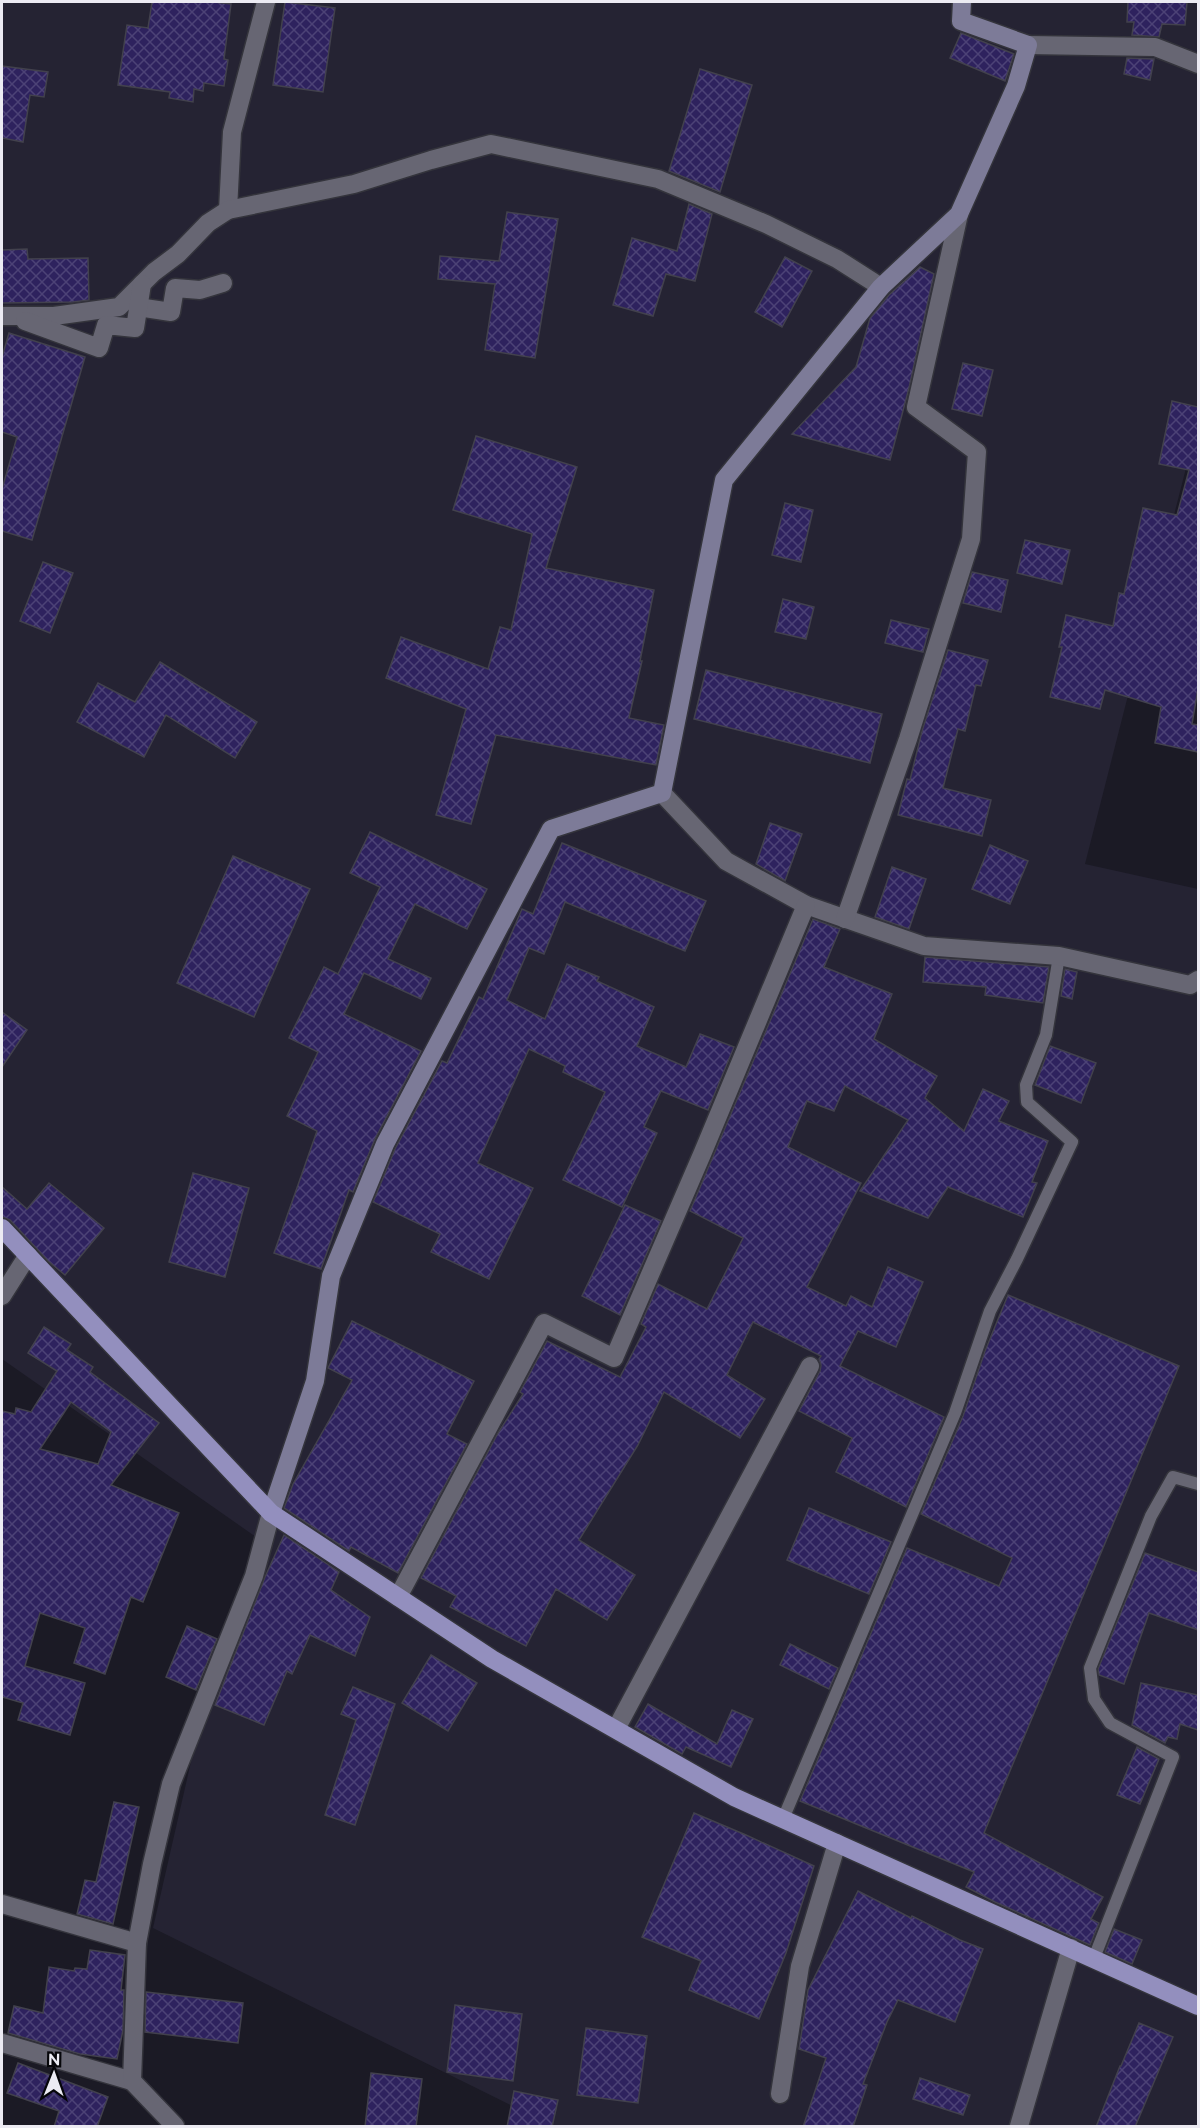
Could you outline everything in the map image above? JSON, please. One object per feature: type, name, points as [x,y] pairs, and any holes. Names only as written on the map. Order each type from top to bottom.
[{"type":"main road","points":[[2,1227],[271,1513],[492,1659],[734,1797],[1198,2006]]},
{"type":"street","points":[[228,210],[232,132],[266,2]]},
{"type":"street","points":[[962,2],[962,21],[1028,45],[1155,47],[1198,64]]},
{"type":"street","points":[[845,919],[908,739],[971,539],[977,453],[916,407],[958,214],[1016,86],[1028,45]]},
{"type":"street","points":[[7,316],[54,316],[119,307],[208,224],[228,210],[354,184],[491,144],[658,179],[766,224],[837,260],[880,287]]},
{"type":"street","points":[[662,793],[724,480],[880,287],[958,214]]},
{"type":"street","points":[[7,316],[99,348],[106,325],[135,328],[142,284]]},
{"type":"street","points":[[138,307],[171,312],[175,288],[200,290],[223,284]]},
{"type":"street","points":[[662,793],[726,861],[806,905],[845,919],[924,946],[1059,956],[1190,985],[1198,980]]},
{"type":"street","points":[[132,2081],[137,1943],[152,1864],[171,1784],[254,1576],[271,1513],[315,1381],[331,1276],[385,1144],[551,829],[662,793]]},
{"type":"street","points":[[398,1597],[544,1323],[614,1358],[806,905]]},
{"type":"street","points":[[2,1296],[28,1255]]},
{"type":"street","points":[[616,1729],[810,1366]]},
{"type":"street","points":[[780,2094],[800,1966],[837,1843]]},
{"type":"street","points":[[2,1904],[137,1943]]},
{"type":"street","points":[[1019,2127],[1071,1948]]},
{"type":"street","points":[[2,2043],[132,2081],[175,2127]]},
{"type":"lane","points":[[783,1818],[955,1413],[990,1311],[1072,1142],[1027,1102],[1026,1085],[1046,1035],[1059,956]]},
{"type":"lane","points":[[1094,1958],[1173,1757],[1110,1723],[1094,1699],[1090,1668],[1152,1516],[1173,1477],[1198,1484]]},
{"type":"shaded area","points":[[2,2],[1198,2],[1198,421],[1085,864],[1198,889],[1198,2126],[553,2126],[153,1928],[198,1731],[256,1537],[2,1359]]},
{"type":"building","points":[[152,2],[231,4],[224,59],[228,60],[224,86],[204,83],[203,91],[194,89],[193,102],[169,98],[170,92],[118,85],[127,25],[148,28]]},
{"type":"building","points":[[285,2],[335,8],[323,92],[273,85]]},
{"type":"building","points":[[1128,2],[1187,2],[1185,25],[1162,24],[1159,37],[1132,35],[1134,22],[1127,22]]},
{"type":"building","points":[[961,33],[1014,54],[1005,81],[950,58]]},
{"type":"building","points":[[1127,58],[1154,59],[1150,80],[1124,74]]},
{"type":"building","points":[[2,66],[48,72],[44,97],[30,95],[23,142],[2,138]]},
{"type":"building","points":[[700,69],[752,85],[720,192],[669,171]]},
{"type":"building","points":[[689,204],[712,214],[695,281],[666,274],[653,316],[613,305],[632,238],[677,251]]},
{"type":"building","points":[[507,212],[558,219],[535,358],[485,350],[495,284],[438,279],[440,256],[499,261]]},
{"type":"building","points":[[27,249],[28,259],[88,258],[89,300],[2,303],[2,250]]},
{"type":"building","points":[[785,257],[812,271],[782,327],[755,312]]},
{"type":"building","points":[[920,267],[934,274],[909,388],[890,460],[792,434],[856,367],[870,318],[889,295]]},
{"type":"building","points":[[9,333],[85,357],[32,540],[2,531],[2,489],[17,437],[2,432],[2,357]]},
{"type":"building","points":[[963,363],[993,370],[982,416],[952,409]]},
{"type":"building","points":[[1172,401],[1198,407],[1198,689],[1192,724],[1198,725],[1198,752],[1155,743],[1161,707],[1105,690],[1100,709],[1050,697],[1062,647],[1059,647],[1066,615],[1113,626],[1119,593],[1124,594],[1143,508],[1177,515],[1189,470],[1159,464]]},
{"type":"building","points":[[476,436],[577,467],[546,568],[654,590],[640,661],[642,661],[629,718],[664,725],[656,765],[496,735],[471,824],[436,815],[466,709],[386,678],[401,637],[488,669],[500,627],[511,630],[532,534],[453,510]]},
{"type":"building","points":[[785,503],[813,510],[801,562],[772,555]]},
{"type":"building","points":[[1025,540],[1070,550],[1062,584],[1017,573]]},
{"type":"building","points":[[43,562],[73,573],[50,633],[20,621]]},
{"type":"building","points":[[972,572],[1008,580],[1001,612],[963,603]]},
{"type":"building","points":[[783,599],[814,607],[806,639],[775,632]]},
{"type":"building","points":[[891,620],[929,629],[923,652],[885,643]]},
{"type":"building","points":[[948,650],[988,660],[981,686],[976,685],[965,731],[958,729],[943,788],[991,800],[982,836],[898,815],[907,779],[910,780],[922,731]]},
{"type":"building","points":[[160,662],[257,722],[235,758],[166,715],[144,757],[77,722],[98,683],[135,702]]},
{"type":"building","points":[[706,670],[882,714],[870,763],[694,719]]},
{"type":"building","points":[[770,823],[802,834],[785,881],[756,864]]},
{"type":"building","points":[[370,832],[487,889],[467,929],[415,904],[388,959],[431,978],[421,999],[364,973],[344,1014],[421,1051],[375,1139],[353,1192],[349,1190],[321,1269],[274,1253],[317,1131],[287,1116],[318,1052],[289,1038],[324,967],[338,974],[380,887],[350,873]]},
{"type":"building","points":[[562,843],[706,901],[685,951],[565,902],[544,954],[529,948],[507,1000],[545,1019],[567,964],[599,977],[597,981],[654,1007],[637,1046],[686,1067],[700,1034],[734,1047],[708,1110],[661,1091],[644,1127],[657,1133],[622,1207],[563,1180],[605,1092],[563,1072],[565,1066],[529,1049],[478,1163],[533,1188],[489,1279],[431,1252],[440,1234],[373,1202],[395,1149],[442,1061],[447,1063],[479,997],[483,999],[522,909],[533,914]]},
{"type":"building","points":[[990,845],[1028,861],[1010,904],[972,889]]},
{"type":"building","points":[[233,856],[310,889],[254,1017],[177,983]]},
{"type":"building","points":[[892,867],[926,879],[909,929],[875,917]]},
{"type":"building","points":[[813,919],[840,929],[824,967],[892,994],[874,1039],[937,1076],[925,1098],[964,1131],[983,1089],[1009,1101],[999,1121],[1048,1141],[1032,1182],[1037,1183],[1023,1217],[948,1187],[928,1218],[860,1191],[908,1120],[845,1086],[834,1111],[807,1101],[788,1147],[861,1183],[807,1287],[846,1306],[851,1296],[872,1307],[888,1267],[923,1282],[896,1347],[858,1331],[840,1366],[944,1417],[906,1507],[836,1472],[852,1438],[799,1411],[820,1371],[821,1356],[753,1322],[727,1375],[765,1399],[740,1438],[664,1392],[638,1445],[579,1540],[635,1575],[607,1620],[556,1589],[526,1646],[450,1607],[456,1596],[421,1578],[498,1433],[523,1394],[520,1392],[547,1341],[620,1377],[646,1327],[641,1324],[658,1284],[707,1309],[743,1238],[690,1211]]},
{"type":"building","points":[[925,957],[1049,967],[1043,1003],[985,995],[986,987],[923,982]]},
{"type":"building","points":[[1065,969],[1077,972],[1072,999],[1061,996]]},
{"type":"building","points":[[2,1012],[27,1030],[2,1067]]},
{"type":"building","points":[[1050,1046],[1096,1063],[1081,1103],[1035,1085]]},
{"type":"building","points":[[193,1173],[249,1188],[225,1277],[169,1262]]},
{"type":"building","points":[[49,1183],[104,1228],[65,1275],[48,1261],[10,1220],[2,1217],[2,1187],[27,1209]]},
{"type":"building","points":[[625,1205],[661,1221],[620,1315],[582,1296]]},
{"type":"building","points":[[1008,1295],[1179,1366],[984,1833],[1103,1897],[1091,1919],[1099,1923],[1090,1945],[966,1887],[974,1872],[800,1801],[907,1548],[999,1586],[1012,1558],[921,1514],[963,1416],[985,1351]]},
{"type":"building","points":[[352,1321],[474,1381],[447,1434],[467,1444],[398,1573],[351,1547],[349,1551],[284,1508],[293,1484],[352,1380],[328,1368]]},
{"type":"building","points":[[44,1327],[71,1344],[67,1350],[93,1367],[90,1372],[159,1423],[111,1485],[179,1513],[143,1602],[131,1597],[105,1674],[74,1663],[85,1628],[40,1613],[25,1666],[85,1683],[70,1735],[18,1720],[23,1703],[2,1697],[2,1411],[15,1414],[16,1408],[31,1412],[57,1371],[28,1353]],"holes":[[[71,1402],[111,1432],[98,1464],[40,1449]]]},
{"type":"building","points":[[809,1508],[891,1542],[869,1594],[787,1560]]},
{"type":"building","points":[[284,1535],[339,1572],[331,1590],[370,1617],[355,1656],[310,1635],[292,1674],[287,1671],[264,1725],[215,1705],[265,1577]]},
{"type":"building","points":[[1145,1553],[1198,1572],[1198,1630],[1149,1613],[1124,1684],[1099,1675],[1098,1669]]},
{"type":"building","points":[[187,1626],[217,1639],[196,1690],[166,1677]]},
{"type":"building","points":[[790,1644],[838,1668],[829,1689],[780,1665]]},
{"type":"building","points":[[431,1655],[477,1683],[448,1731],[402,1703]]},
{"type":"building","points":[[1141,1683],[1198,1695],[1198,1730],[1180,1724],[1177,1739],[1168,1737],[1165,1743],[1132,1725]]},
{"type":"building","points":[[353,1687],[395,1704],[355,1825],[325,1815],[356,1720],[341,1714]]},
{"type":"building","points":[[648,1704],[717,1744],[732,1710],[753,1719],[731,1767],[686,1747],[682,1754],[635,1727]]},
{"type":"building","points":[[1137,1747],[1159,1759],[1140,1804],[1117,1795]]},
{"type":"building","points":[[114,1802],[139,1807],[113,1924],[77,1914],[85,1880],[96,1882]]},
{"type":"building","points":[[694,1813],[814,1866],[786,1953],[759,2019],[689,1990],[701,1961],[642,1937]]},
{"type":"building","points":[[858,1891],[911,1918],[912,1916],[983,1949],[955,2022],[898,2000],[863,2084],[867,2085],[853,2127],[803,2127],[826,2058],[799,2049],[808,1990]]},
{"type":"building","points":[[1114,1929],[1142,1940],[1132,1964],[1105,1952]]},
{"type":"building","points":[[90,1950],[125,1955],[121,1990],[124,1990],[123,2030],[117,2059],[80,2054],[8,2033],[14,2006],[43,2013],[49,1967],[74,1971],[75,1968],[87,1969]]},
{"type":"building","points":[[146,1992],[243,2003],[238,2043],[145,2032]]},
{"type":"building","points":[[455,2005],[522,2014],[513,2081],[447,2072]]},
{"type":"building","points":[[1139,2023],[1173,2037],[1135,2127],[1096,2127],[1120,2066]]},
{"type":"building","points":[[586,2028],[647,2036],[638,2103],[577,2095]]},
{"type":"building","points":[[18,2063],[108,2097],[97,2127],[54,2127],[59,2111],[7,2093]]},
{"type":"building","points":[[371,2073],[422,2079],[416,2127],[365,2127]]},
{"type":"building","points":[[920,2078],[970,2095],[963,2115],[913,2099]]},
{"type":"building","points":[[514,2091],[558,2100],[552,2127],[507,2127]]}]
